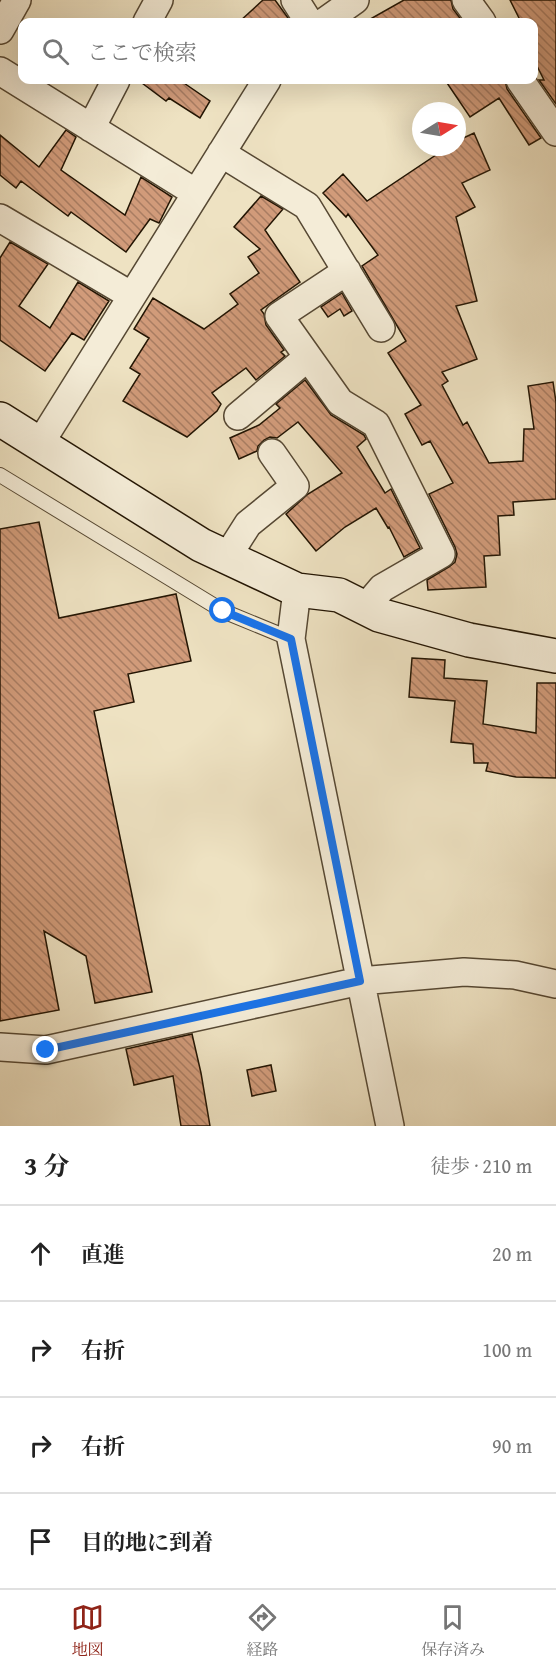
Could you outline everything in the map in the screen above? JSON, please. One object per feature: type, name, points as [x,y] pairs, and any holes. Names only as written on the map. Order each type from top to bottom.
[{"type":"street","points":[[0,30],[17,0]]},
{"type":"street","points":[[149,18],[159,0]]},
{"type":"street","points":[[295,0],[306,18]]},
{"type":"street","points":[[330,18],[355,0]]},
{"type":"street","points":[[466,0],[479,18]]},
{"type":"street","points":[[0,71],[18,82]]},
{"type":"street","points":[[21,84],[196,193]]},
{"type":"street","points":[[91,128],[115,84]]},
{"type":"street","points":[[39,445],[264,84]]},
{"type":"street","points":[[523,84],[556,132]]},
{"type":"street","points":[[220,153],[307,206],[381,328]]},
{"type":"street","points":[[0,218],[132,296]]},
{"type":"street","points":[[347,271],[279,316],[340,402],[376,424],[441,554],[382,588],[365,608]]},
{"type":"street","points":[[238,416],[308,357]]},
{"type":"street","points":[[0,420],[201,545],[297,590],[339,595],[379,615],[468,640],[556,656]]},
{"type":"street","points":[[227,557],[248,524],[295,486],[272,453]]},
{"type":"street","points":[[297,590],[291,639],[390,1126]]},
{"type":"street","points":[[0,1047],[46,1050],[360,981],[464,972],[515,975],[556,984]]},
{"type":"lane","points":[[0,475],[223,611],[291,639]]},
{"type":"building","points":[[263,0],[275,0],[288,18],[243,18]]},
{"type":"building","points":[[404,0],[451,0],[453,9],[460,18],[372,18]]},
{"type":"building","points":[[510,0],[556,0],[556,104],[539,80],[544,80],[538,68],[538,18],[519,18]]},
{"type":"building","points":[[143,84],[185,84],[210,101],[200,118],[169,98],[166,101]]},
{"type":"building","points":[[448,84],[506,84],[541,138],[529,145],[499,98],[470,117],[466,111],[466,102],[460,102]]},
{"type":"building","points":[[66,130],[76,137],[61,170],[125,215],[141,177],[172,197],[159,223],[150,219],[126,252],[71,212],[68,216],[21,181],[16,188],[0,175],[0,135],[39,167]]},
{"type":"building","points":[[474,133],[490,170],[462,183],[475,207],[456,217],[477,301],[456,306],[477,359],[442,372],[448,381],[442,385],[463,425],[467,422],[489,463],[523,461],[524,429],[534,429],[528,386],[553,382],[556,402],[556,499],[513,502],[514,515],[498,516],[500,555],[484,556],[486,587],[428,590],[427,580],[455,562],[457,554],[429,494],[453,483],[430,441],[422,445],[405,414],[421,405],[388,353],[406,341],[362,266],[378,255],[348,214],[346,217],[323,193],[343,174],[367,201],[434,156],[466,156],[466,137]]},
{"type":"building","points":[[261,196],[283,209],[265,230],[300,282],[261,310],[266,325],[284,350],[281,352],[285,356],[256,380],[246,368],[212,393],[221,404],[217,411],[187,437],[123,401],[140,374],[130,368],[149,338],[134,329],[153,298],[204,329],[238,304],[230,294],[259,273],[248,257],[260,249],[234,227]]},
{"type":"building","points":[[10,242],[48,264],[19,306],[50,328],[78,282],[109,301],[84,340],[72,333],[45,371],[0,340],[0,258]]},
{"type":"building","points":[[342,293],[352,311],[344,316],[340,309],[328,317],[321,307]]},
{"type":"building","points":[[305,380],[331,415],[364,435],[366,439],[357,447],[385,493],[391,489],[420,548],[404,557],[389,527],[376,508],[345,527],[316,551],[286,514],[308,494],[342,473],[298,422],[277,438],[270,437],[264,440],[258,446],[257,451],[239,459],[230,438],[259,425],[280,408],[276,404]]},
{"type":"building","points":[[39,522],[59,618],[176,594],[191,661],[128,674],[134,702],[94,711],[152,992],[95,1003],[86,956],[44,931],[59,1010],[0,1021],[0,529]]},
{"type":"building","points":[[412,658],[445,660],[444,678],[487,681],[483,724],[536,733],[537,683],[556,683],[556,778],[516,777],[486,771],[488,763],[474,763],[473,744],[451,742],[455,701],[409,697]]},
{"type":"building","points":[[192,1034],[210,1126],[181,1126],[173,1076],[134,1085],[126,1049]]},
{"type":"building","points":[[271,1065],[276,1091],[252,1096],[247,1070]]},
{"type":"route","points":[[46,1050],[360,981],[291,639],[223,611]]}]
